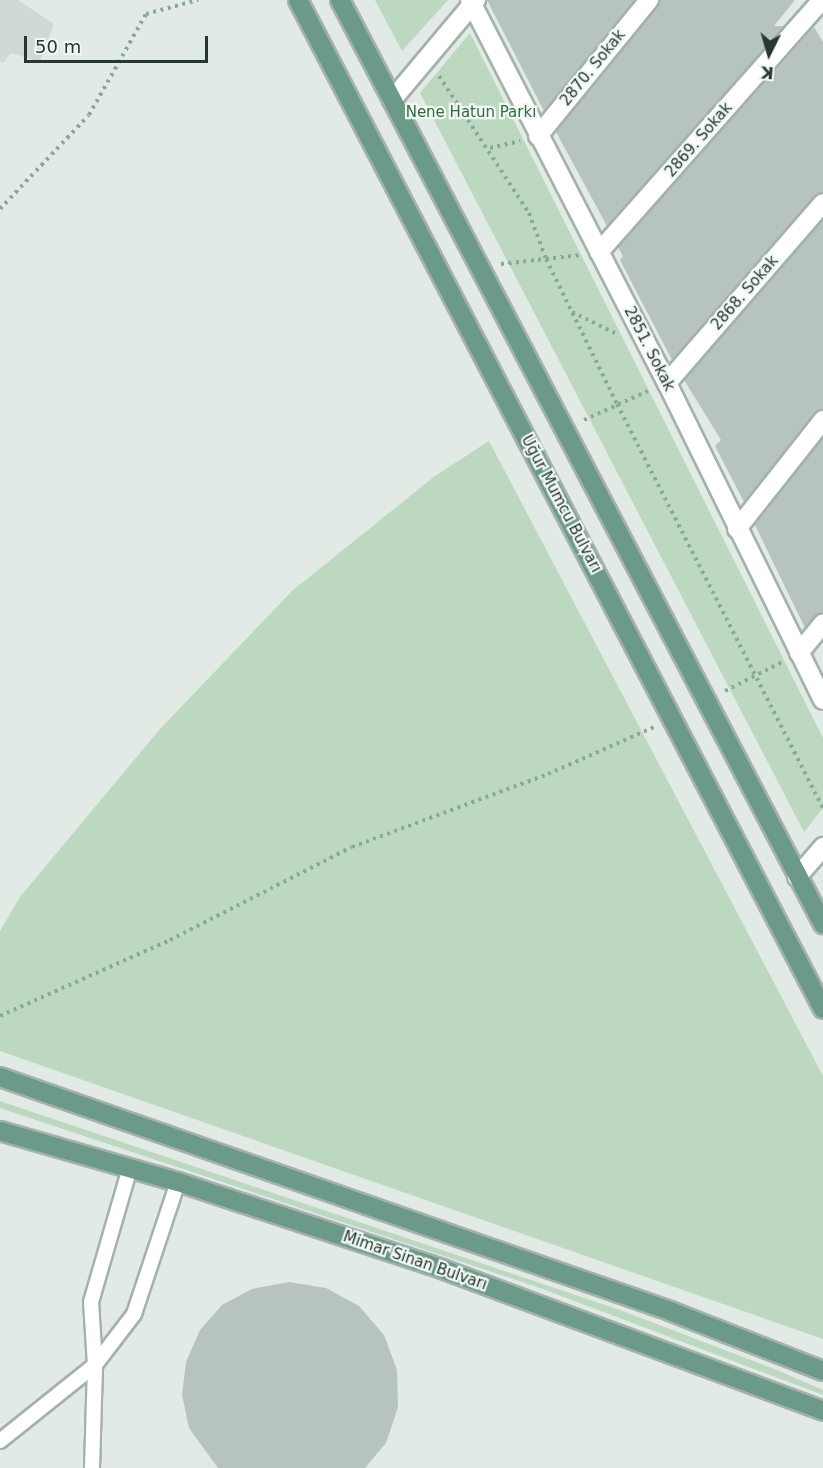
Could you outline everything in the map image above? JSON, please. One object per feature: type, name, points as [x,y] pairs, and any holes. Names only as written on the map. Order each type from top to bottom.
[{"type":"main road","name":"Uğur Mumcu Bulvarı","points":[[298,0],[674,719],[823,1010]]},
{"type":"main road","points":[[340,0],[482,266],[564,429],[823,924]]},
{"type":"main road","points":[[0,1077],[670,1311],[823,1371]]},
{"type":"main road","name":"Mimar Sinan Bulvarı","points":[[0,1131],[178,1182],[464,1277],[823,1411]]},
{"type":"street","name":"2870. Sokak","points":[[538,136],[649,0]]},
{"type":"street","name":"2869. Sokak","points":[[599,252],[822,0]]},
{"type":"street","points":[[392,100],[427,61],[472,1]]},
{"type":"street","name":"2851. Sokak","points":[[472,1],[538,136],[667,383],[736,529],[823,700]]},
{"type":"street","name":"2868. Sokak","points":[[667,383],[823,203]]},
{"type":"street","points":[[736,529],[823,420]]},
{"type":"street","points":[[799,652],[823,623]]},
{"type":"street","points":[[797,877],[823,847]]},
{"type":"lane","points":[[92,1468],[95,1365],[91,1302],[130,1168]]},
{"type":"lane","points":[[0,1441],[95,1365],[134,1314],[178,1182]]},
{"type":"path","points":[[0,209],[89,115],[146,14],[198,0]]},
{"type":"path","points":[[427,61],[489,148],[529,213],[546,259],[617,404],[823,808]]},
{"type":"path","points":[[489,148],[538,136]]},
{"type":"path","points":[[482,266],[599,252]]},
{"type":"path","points":[[572,311],[650,350]]},
{"type":"path","points":[[564,429],[667,383]]},
{"type":"path","points":[[707,700],[755,677],[799,652]]},
{"type":"path","points":[[0,1016],[170,940],[352,847],[548,774],[674,719]]},
{"type":"shaded area","points":[[0,0],[18,0],[54,24],[40,62],[11,53],[3,63],[0,62]]},
{"type":"green space","points":[[375,0],[448,0],[402,51]]},
{"type":"green space","name":"Nene Hatun Parkı","points":[[470,33],[823,738],[823,808],[804,832],[420,93]]},
{"type":"green space","points":[[489,441],[823,1076],[823,1339],[0,1051],[0,931],[20,897],[160,729],[292,591],[435,476]]},
{"type":"green space","points":[[0,1101],[620,1310],[777,1370],[823,1390],[823,1395],[540,1288],[0,1108]]},
{"type":"building","points":[[487,0],[634,0],[544,111]]},
{"type":"building","points":[[660,0],[795,0],[774,26],[784,26],[607,226],[556,132]]},
{"type":"building","points":[[814,27],[823,42],[823,192],[814,196],[672,360],[620,260],[623,256],[618,247]]},
{"type":"building","points":[[823,220],[823,409],[814,413],[744,502],[715,446],[721,440],[684,380]]},
{"type":"building","points":[[823,438],[823,612],[805,628],[755,525]]},
{"type":"building","points":[[289,1282],[326,1288],[359,1306],[384,1335],[397,1370],[398,1407],[386,1443],[365,1468],[218,1468],[189,1428],[182,1395],[186,1362],[200,1330],[222,1305],[252,1289]]}]
